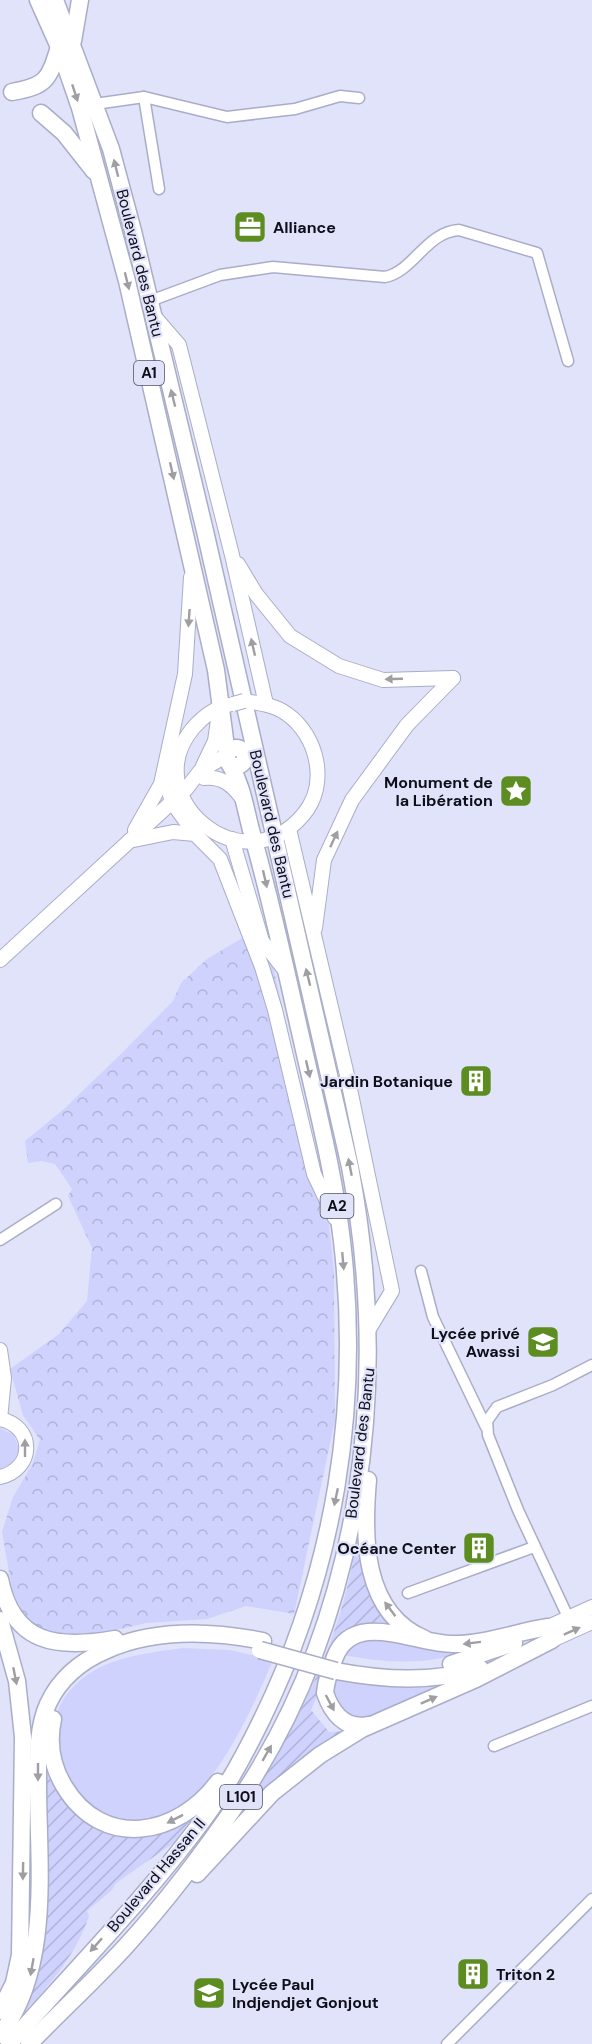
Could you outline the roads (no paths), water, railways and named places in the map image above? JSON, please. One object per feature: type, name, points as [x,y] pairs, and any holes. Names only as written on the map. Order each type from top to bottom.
[{"type":"highway","name":"Boulevard des Bantu","points":[[38,0],[66,44],[95,104],[111,149],[152,308],[211,557],[233,704],[238,780],[245,803],[272,836],[286,972],[323,1132],[339,1227],[345,1288],[347,1353],[343,1455],[326,1543],[291,1654]]},
{"type":"highway","name":"Boulevard des Bantu","points":[[55,0],[80,108],[140,337],[216,670],[233,704],[248,721],[272,836],[292,910],[356,1199],[369,1329],[366,1413],[356,1494],[340,1571],[313,1660]]},
{"type":"highway","points":[[12,92],[35,87],[44,81],[66,44],[80,0]]},
{"type":"highway","points":[[41,113],[64,133],[100,178]]},
{"type":"highway","points":[[211,557],[212,574],[241,711],[238,757],[253,768],[272,836]]},
{"type":"highway","points":[[369,1348],[374,1385],[366,1501],[368,1559],[376,1586],[394,1616],[419,1636],[436,1642]]},
{"type":"highway","points":[[0,1579],[5,1599],[17,1620],[47,1640],[80,1645],[120,1638],[207,1634],[338,1665],[398,1668],[447,1664],[550,1633]]},
{"type":"highway","points":[[0,1620],[16,1681],[25,1766],[20,1954],[14,1983],[0,2011]]},
{"type":"highway","points":[[375,1723],[356,1727],[347,1724],[326,1697],[326,1684],[340,1646],[351,1636],[368,1630],[451,1645],[550,1633]]},
{"type":"highway","points":[[148,1920],[169,1905],[217,1850],[287,1779],[329,1749],[375,1723],[476,1679],[550,1633]]},
{"type":"highway","points":[[0,2035],[21,2001],[34,1955],[37,1904],[38,1760],[45,1711],[59,1686],[83,1661],[122,1643],[149,1637]]},
{"type":"highway","points":[[261,1646],[166,1646],[135,1651],[99,1664],[76,1679],[55,1710],[51,1737],[54,1764],[70,1795],[93,1816],[122,1828],[155,1827],[178,1819],[206,1797],[251,1727],[265,1712]]},
{"type":"highway","name":"Boulevard Hassan II","points":[[9,2044],[176,1856],[221,1794],[265,1712],[291,1654]]},
{"type":"highway","name":"Boulevard Hassan II","points":[[29,2044],[125,1947],[238,1803],[286,1719],[313,1660]]},
{"type":"main road","points":[[152,308],[179,345],[232,555],[266,704]]},
{"type":"main road","points":[[232,555],[256,594],[290,636],[339,666],[383,680],[453,678],[408,725],[352,800],[324,860],[314,936]]},
{"type":"main road","points":[[129,842],[161,784],[164,771],[185,674],[192,560]]},
{"type":"main road","points":[[202,775],[217,734],[216,670]]},
{"type":"main road","points":[[164,771],[180,795],[185,804],[200,823],[220,837],[232,840],[272,836],[305,813],[314,793],[318,771],[314,749],[303,729],[286,713],[266,704],[233,704],[202,718],[188,735],[179,757],[178,781],[180,795],[195,834],[220,859],[262,967],[275,1010],[314,1174],[339,1227]]},
{"type":"main road","points":[[0,960],[202,775],[238,757]]},
{"type":"main road","points":[[202,775],[227,782],[245,803]]},
{"type":"main road","points":[[129,842],[173,832],[195,834]]},
{"type":"main road","points":[[272,836],[314,936],[347,1075],[392,1291],[369,1329]]},
{"type":"main road","points":[[232,840],[262,941],[286,972]]},
{"type":"main road","points":[[0,1350],[4,1378],[0,1419],[9,1420],[22,1431],[27,1448],[26,1457],[16,1471],[0,1477]]},
{"type":"main road","points":[[550,1633],[568,1617],[592,1607]]},
{"type":"main road","points":[[550,1633],[592,1622]]},
{"type":"street","points":[[95,104],[126,98],[144,98],[227,117],[295,109],[340,96],[358,98]]},
{"type":"street","points":[[144,98],[159,189]]},
{"type":"street","points":[[152,308],[220,275],[273,267],[385,277],[394,275],[437,237],[459,230],[537,253],[568,361]]},
{"type":"street","points":[[0,1240],[56,1204]]},
{"type":"street","points":[[421,1271],[433,1317],[486,1428],[534,1547],[568,1617]]},
{"type":"street","points":[[486,1428],[489,1414],[497,1407],[592,1365]]},
{"type":"street","points":[[408,1593],[534,1547]]},
{"type":"street","points":[[494,1746],[592,1706]]},
{"type":"street","points":[[447,2044],[592,1899]]},
{"type":"place","name":"Alliance","points":[[250,227]]},
{"type":"place","name":"Monument de la Libération","points":[[516,791]]},
{"type":"place","name":"Jardin Botanique","points":[[476,1081]]},
{"type":"place","name":"Lycée privé Awassi","points":[[543,1342]]},
{"type":"place","name":"Océane Center","points":[[479,1548]]},
{"type":"place","name":"Triton 2","points":[[473,1974]]},
{"type":"place","name":"Lycée Paul Indjendjet Gonjout","points":[[209,1993]]}]
